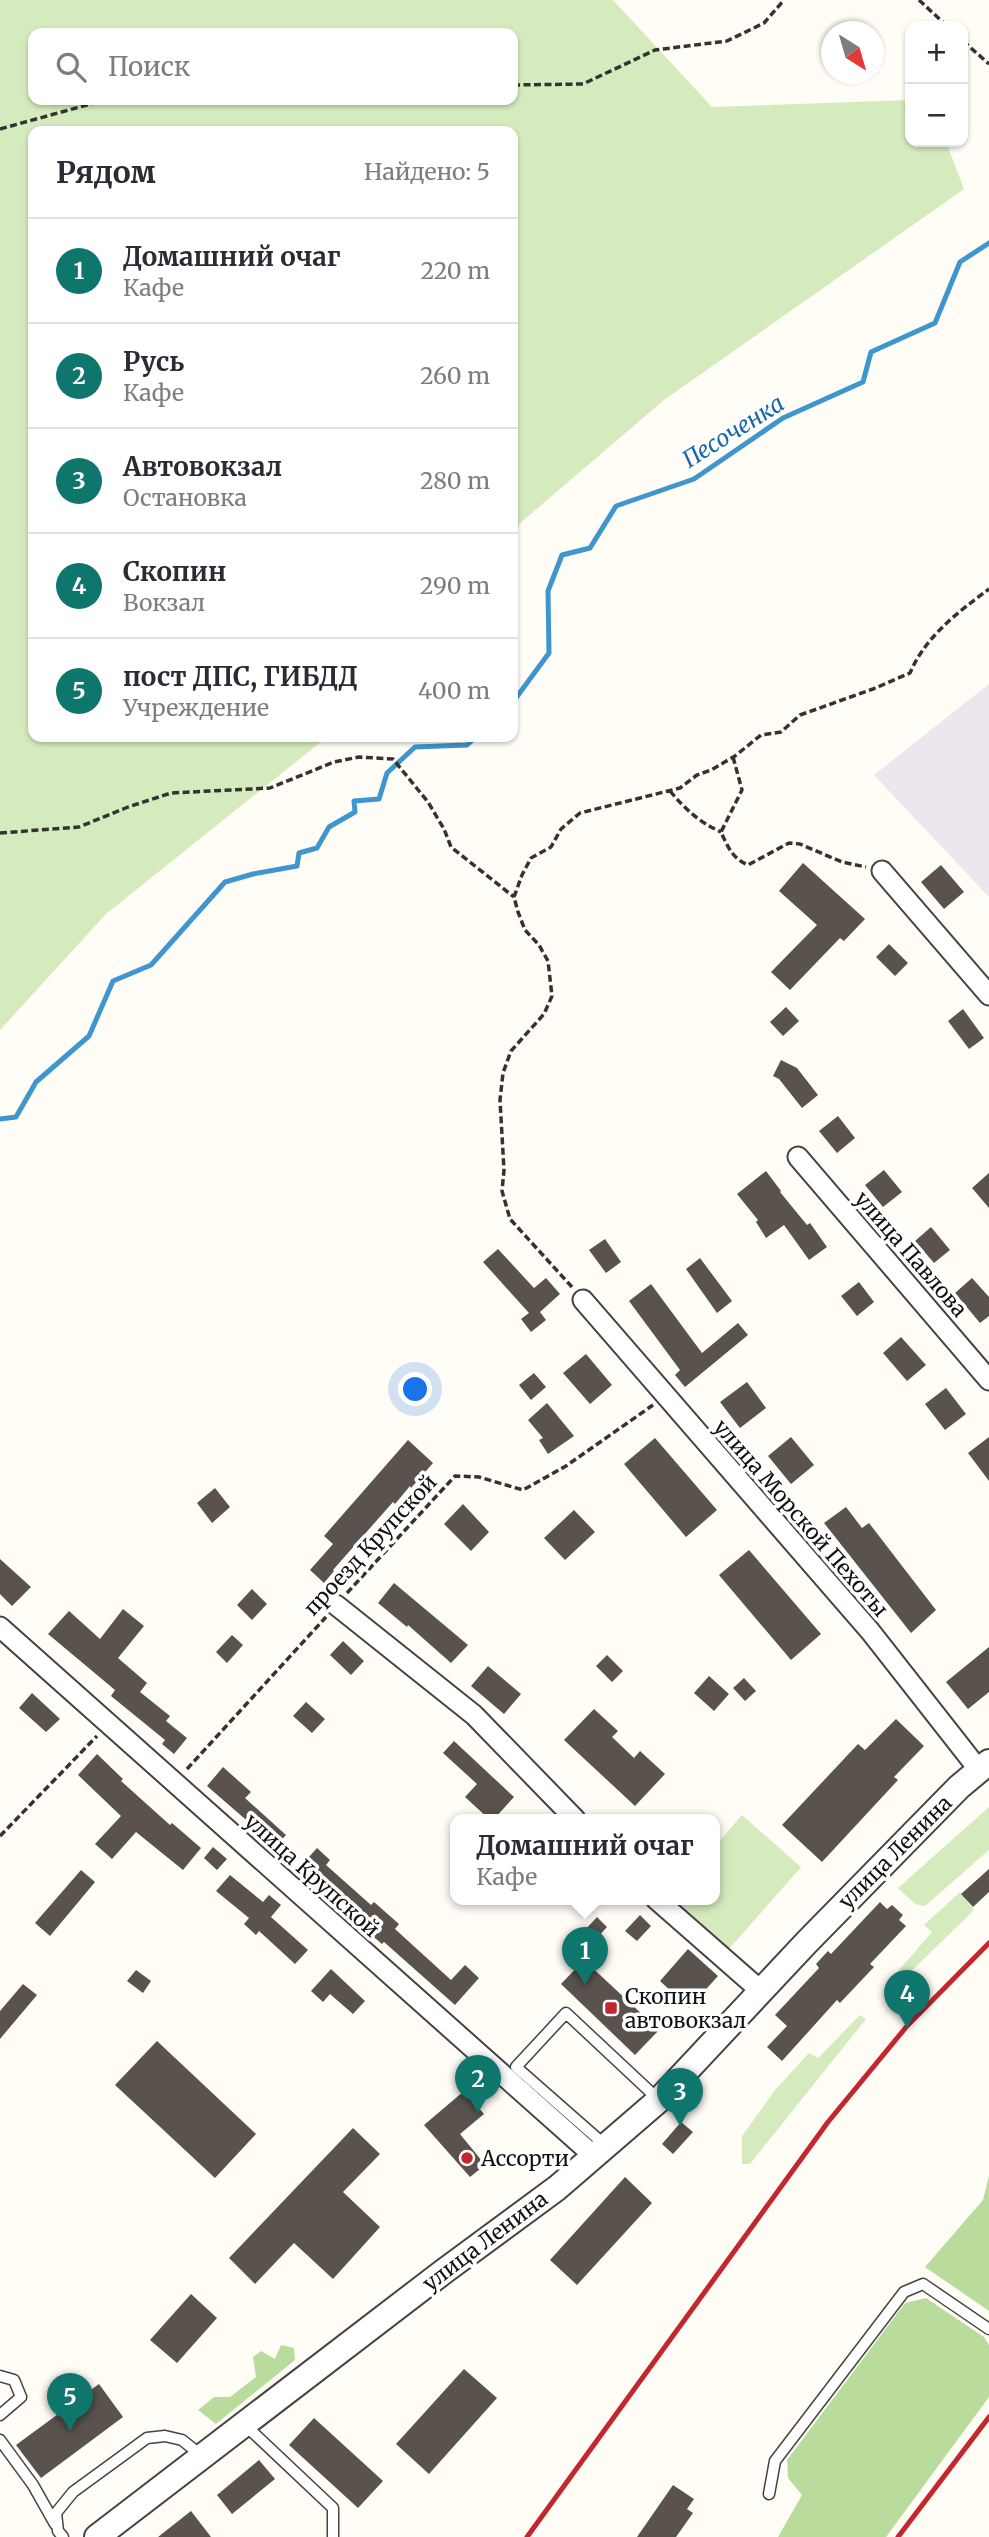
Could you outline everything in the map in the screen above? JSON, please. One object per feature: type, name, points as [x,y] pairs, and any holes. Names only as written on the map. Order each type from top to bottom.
[{"type":"street","points":[[882,871],[989,995]]},
{"type":"street","name":"улица Павлова","points":[[798,1157],[989,1380]]},
{"type":"street","name":"улица Морской Пехоты","points":[[583,1300],[984,1766]]},
{"type":"street","points":[[336,1605],[474,1715],[570,1814]]},
{"type":"street","name":"улица Крупской","points":[[0,1627],[174,1783],[600,2151]]},
{"type":"street","name":"улица Ленина","points":[[97,2537],[557,2188],[659,2100],[922,1824],[984,1766]]},
{"type":"street","points":[[663,1905],[761,1992]]},
{"type":"lane","points":[[600,2151],[516,2067],[566,2013],[659,2100]]},
{"type":"lane","points":[[769,2494],[775,2461],[904,2292],[923,2284],[989,2329]]},
{"type":"lane","points":[[0,2376],[14,2379],[21,2396],[0,2415]]},
{"type":"lane","points":[[245,2424],[333,2508],[333,2537]]},
{"type":"lane","points":[[61,2534],[56,2512],[73,2491],[146,2438],[166,2436],[183,2440],[203,2457]]},
{"type":"lane","points":[[0,2440],[33,2485],[61,2534]]},
{"type":"path","points":[[518,85],[583,84],[656,50],[727,41],[764,23],[784,0]]},
{"type":"path","points":[[919,0],[942,21]]},
{"type":"path","points":[[968,45],[989,64]]},
{"type":"path","points":[[0,129],[87,105]]},
{"type":"path","points":[[514,897],[531,858],[551,847],[561,829],[580,813],[680,788],[697,775],[733,757],[761,735],[781,732],[800,715],[873,690],[910,673],[918,653],[933,635],[989,589]]},
{"type":"path","points":[[0,833],[79,827],[171,793],[270,788],[334,762],[359,757],[393,759],[428,802],[451,847],[514,897],[525,930],[539,945],[548,961],[552,996],[544,1014],[511,1051],[503,1073],[500,1100],[504,1170],[502,1191],[510,1219],[583,1300]]},
{"type":"path","points":[[721,832],[743,790],[733,757]]},
{"type":"path","points":[[670,791],[688,812],[705,825],[721,832],[731,854],[748,865],[789,844],[800,844],[842,862],[882,871]]},
{"type":"path","name":"проезд Крупской","points":[[174,1783],[455,1476],[479,1477],[523,1490],[566,1466],[666,1396]]},
{"type":"path","points":[[0,1836],[108,1725]]},
{"type":"shaded area","points":[[989,684],[989,897],[874,775]]},
{"type":"green space","points":[[0,0],[613,0],[712,107],[905,100],[905,147],[948,147],[964,189],[664,400],[519,524],[518,530],[518,126],[28,126],[28,742],[321,742],[106,914],[0,1030]]},
{"type":"green space","points":[[989,1807],[989,1850],[925,1906],[915,1904],[898,1888]]},
{"type":"green space","points":[[742,1815],[801,1867],[729,1949],[679,1905],[720,1905],[720,1840]]},
{"type":"green space","points":[[960,1892],[974,1910],[899,1983],[892,1978],[932,1932],[924,1925]]},
{"type":"green space","points":[[860,2015],[866,2019],[750,2164],[742,2164],[742,2136],[776,2089],[809,2053],[818,2058]]},
{"type":"green space","points":[[989,2176],[989,2311],[925,2267],[983,2200]]},
{"type":"green space","points":[[926,2298],[984,2337],[989,2345],[989,2397],[886,2537],[778,2537],[802,2495],[788,2478],[787,2460],[905,2303]]},
{"type":"green space","points":[[281,2345],[294,2348],[295,2360],[216,2424],[198,2410],[214,2397],[230,2397],[256,2377],[253,2357],[261,2351],[275,2359]]},
{"type":"building","points":[[803,863],[865,919],[844,941],[840,938],[790,990],[771,972],[817,925],[779,891]]},
{"type":"building","points":[[941,865],[964,892],[944,909],[921,882]]},
{"type":"building","points":[[889,944],[908,963],[895,976],[876,957]]},
{"type":"building","points":[[786,1007],[799,1021],[783,1036],[770,1022]]},
{"type":"building","points":[[963,1009],[984,1038],[969,1049],[948,1021]]},
{"type":"building","points":[[781,1060],[797,1068],[818,1095],[802,1108],[779,1079],[773,1076]]},
{"type":"building","points":[[838,1116],[855,1138],[837,1153],[819,1131]]},
{"type":"building","points":[[884,1170],[902,1192],[883,1207],[865,1185]]},
{"type":"building","points":[[766,1171],[780,1192],[807,1225],[810,1223],[827,1247],[809,1260],[784,1225],[766,1238],[756,1222],[758,1220],[737,1194]]},
{"type":"building","points":[[989,1173],[989,1208],[972,1188]]},
{"type":"building","points":[[931,1227],[950,1250],[934,1263],[915,1241]]},
{"type":"building","points":[[605,1239],[621,1262],[606,1273],[589,1250]]},
{"type":"building","points":[[498,1249],[534,1288],[546,1278],[560,1294],[540,1312],[546,1320],[531,1332],[521,1319],[529,1313],[483,1262]]},
{"type":"building","points":[[700,1258],[732,1301],[717,1313],[686,1269]]},
{"type":"building","points":[[972,1278],[989,1297],[989,1316],[980,1323],[955,1293]]},
{"type":"building","points":[[859,1282],[874,1302],[857,1316],[841,1296]]},
{"type":"building","points":[[651,1284],[702,1353],[738,1323],[748,1335],[685,1387],[675,1375],[680,1370],[629,1301]]},
{"type":"building","points":[[901,1337],[926,1365],[907,1381],[883,1353]]},
{"type":"building","points":[[586,1354],[612,1385],[590,1404],[563,1373]]},
{"type":"building","points":[[534,1373],[546,1387],[531,1400],[519,1385]]},
{"type":"building","points":[[747,1382],[766,1408],[740,1428],[720,1402]]},
{"type":"building","points":[[946,1388],[966,1414],[945,1430],[925,1404]]},
{"type":"building","points":[[547,1403],[574,1436],[548,1454],[539,1440],[543,1438],[528,1420]]},
{"type":"building","points":[[791,1437],[814,1465],[791,1484],[768,1456]]},
{"type":"building","points":[[989,1437],[989,1481],[968,1453]]},
{"type":"building","points":[[655,1438],[717,1510],[686,1537],[624,1464]]},
{"type":"building","points":[[408,1440],[433,1463],[395,1504],[393,1502],[324,1583],[310,1570],[333,1544],[324,1536]]},
{"type":"building","points":[[215,1488],[230,1507],[212,1523],[197,1503]]},
{"type":"building","points":[[463,1504],[489,1532],[471,1551],[444,1524]]},
{"type":"building","points":[[846,1507],[862,1528],[869,1523],[936,1610],[911,1633],[824,1523]]},
{"type":"building","points":[[574,1510],[595,1532],[565,1560],[544,1538]]},
{"type":"building","points":[[749,1550],[821,1634],[791,1660],[719,1575]]},
{"type":"building","points":[[0,1559],[31,1587],[12,1606],[0,1594]]},
{"type":"building","points":[[394,1583],[468,1645],[451,1663],[378,1603]]},
{"type":"building","points":[[252,1589],[267,1604],[252,1620],[237,1605]]},
{"type":"building","points":[[123,1609],[144,1626],[118,1658],[147,1683],[140,1692],[170,1716],[166,1721],[187,1738],[174,1754],[162,1744],[165,1740],[111,1696],[115,1690],[48,1634],[69,1611],[100,1639]]},
{"type":"building","points":[[232,1635],[243,1645],[227,1663],[216,1652]]},
{"type":"building","points":[[343,1641],[364,1661],[351,1675],[330,1655]]},
{"type":"building","points":[[989,1647],[989,1692],[968,1709],[946,1682]]},
{"type":"building","points":[[607,1655],[623,1671],[612,1682],[596,1666]]},
{"type":"building","points":[[488,1666],[521,1694],[504,1714],[471,1686]]},
{"type":"building","points":[[709,1676],[729,1694],[714,1711],[694,1693]]},
{"type":"building","points":[[744,1678],[756,1691],[745,1701],[733,1688]]},
{"type":"building","points":[[32,1693],[60,1719],[46,1732],[19,1708]]},
{"type":"building","points":[[306,1702],[325,1719],[312,1733],[293,1716]]},
{"type":"building","points":[[594,1709],[618,1731],[612,1737],[634,1758],[640,1751],[665,1774],[635,1806],[564,1740]]},
{"type":"building","points":[[896,1719],[924,1746],[894,1777],[898,1780],[822,1862],[782,1825],[858,1744],[865,1750]]},
{"type":"building","points":[[454,1741],[514,1797],[499,1814],[484,1814],[465,1797],[477,1784],[443,1753]]},
{"type":"building","points":[[97,1754],[123,1779],[121,1781],[170,1825],[172,1823],[201,1848],[183,1870],[136,1832],[112,1859],[95,1844],[121,1816],[78,1775]]},
{"type":"building","points":[[223,1767],[251,1792],[245,1798],[286,1835],[276,1846],[207,1786]]},
{"type":"building","points":[[213,1847],[227,1859],[217,1870],[204,1858]]},
{"type":"building","points":[[317,1848],[330,1860],[326,1865],[371,1905],[374,1902],[399,1924],[395,1929],[451,1980],[465,1965],[479,1978],[455,2005],[384,1942],[382,1944],[356,1922],[360,1917],[300,1867]]},
{"type":"building","points":[[989,1869],[989,1892],[973,1907],[961,1894]]},
{"type":"building","points":[[81,1870],[95,1882],[50,1936],[35,1923]]},
{"type":"building","points":[[230,1875],[263,1902],[269,1895],[281,1905],[271,1917],[308,1950],[295,1964],[259,1931],[256,1935],[244,1924],[249,1918],[216,1891]]},
{"type":"building","points":[[880,1902],[887,1909],[892,1905],[903,1915],[899,1920],[906,1926],[870,1964],[874,1967],[840,2003],[837,2000],[782,2061],[767,2047],[787,2026],[775,2015],[819,1968],[816,1964],[828,1951],[831,1954]]},
{"type":"building","points":[[640,1915],[651,1926],[637,1941],[625,1931]]},
{"type":"building","points":[[597,1917],[607,1927],[595,1940],[584,1931]]},
{"type":"building","points":[[688,1949],[718,1976],[689,2008],[660,1981]]},
{"type":"building","name":"Скопин автовокзал","points":[[584,1960],[659,2030],[635,2055],[561,1984]]},
{"type":"building","points":[[331,1969],[365,2001],[353,2014],[330,1994],[323,2002],[311,1991]]},
{"type":"building","points":[[136,1970],[151,1981],[143,1993],[127,1981]]},
{"type":"building","points":[[23,1984],[37,1995],[0,2039],[0,2011]]},
{"type":"building","points":[[157,2041],[256,2134],[215,2178],[115,2085]]},
{"type":"building","points":[[464,2091],[484,2114],[460,2134],[482,2161],[480,2169],[470,2177],[424,2125]]},
{"type":"building","points":[[681,2122],[693,2132],[673,2154],[662,2144]]},
{"type":"building","points":[[353,2128],[380,2154],[343,2192],[380,2227],[333,2279],[294,2243],[255,2284],[229,2258]]},
{"type":"building","points":[[625,2177],[652,2203],[577,2285],[550,2260]]},
{"type":"building","points":[[191,2294],[217,2318],[177,2363],[150,2340]]},
{"type":"building","points":[[464,2369],[497,2398],[429,2474],[396,2444]]},
{"type":"building","points":[[99,2384],[123,2417],[41,2478],[16,2445]]},
{"type":"building","points":[[314,2418],[383,2481],[358,2508],[289,2445]]},
{"type":"building","points":[[259,2460],[275,2479],[232,2514],[217,2495]]},
{"type":"building","points":[[673,2485],[694,2499],[687,2509],[693,2513],[676,2537],[637,2537]]},
{"type":"building","points":[[191,2511],[211,2537],[158,2537]]},
{"type":"waterway","name":"Песоченка","points":[[518,695],[549,653],[548,591],[562,555],[590,548],[616,506],[694,479],[783,418],[863,382],[871,352],[935,323],[960,262],[989,243]]},
{"type":"waterway","name":"Песоченка","points":[[0,1119],[16,1117],[36,1082],[89,1036],[113,981],[151,965],[225,882],[297,866],[299,853],[317,848],[329,827],[355,812],[354,801],[379,799],[387,773],[415,747],[467,745],[470,742]]},
{"type":"railway","points":[[527,2537],[828,2122],[907,2026],[989,1943]]},
{"type":"railway","points":[[898,2537],[989,2417]]},
{"type":"place","name":"Домашний очаг","points":[[585,1985]]},
{"type":"place","name":"Скопин автовокзал","points":[[611,2008]]},
{"type":"place","name":"Скопин","points":[[907,2028]]},
{"type":"place","name":"Русь","points":[[478,2113]]},
{"type":"place","name":"Автовокзал","points":[[680,2126]]},
{"type":"place","name":"Ассорти","points":[[467,2158]]},
{"type":"place","name":"пост ДПС, ГИБДД","points":[[70,2431]]}]
